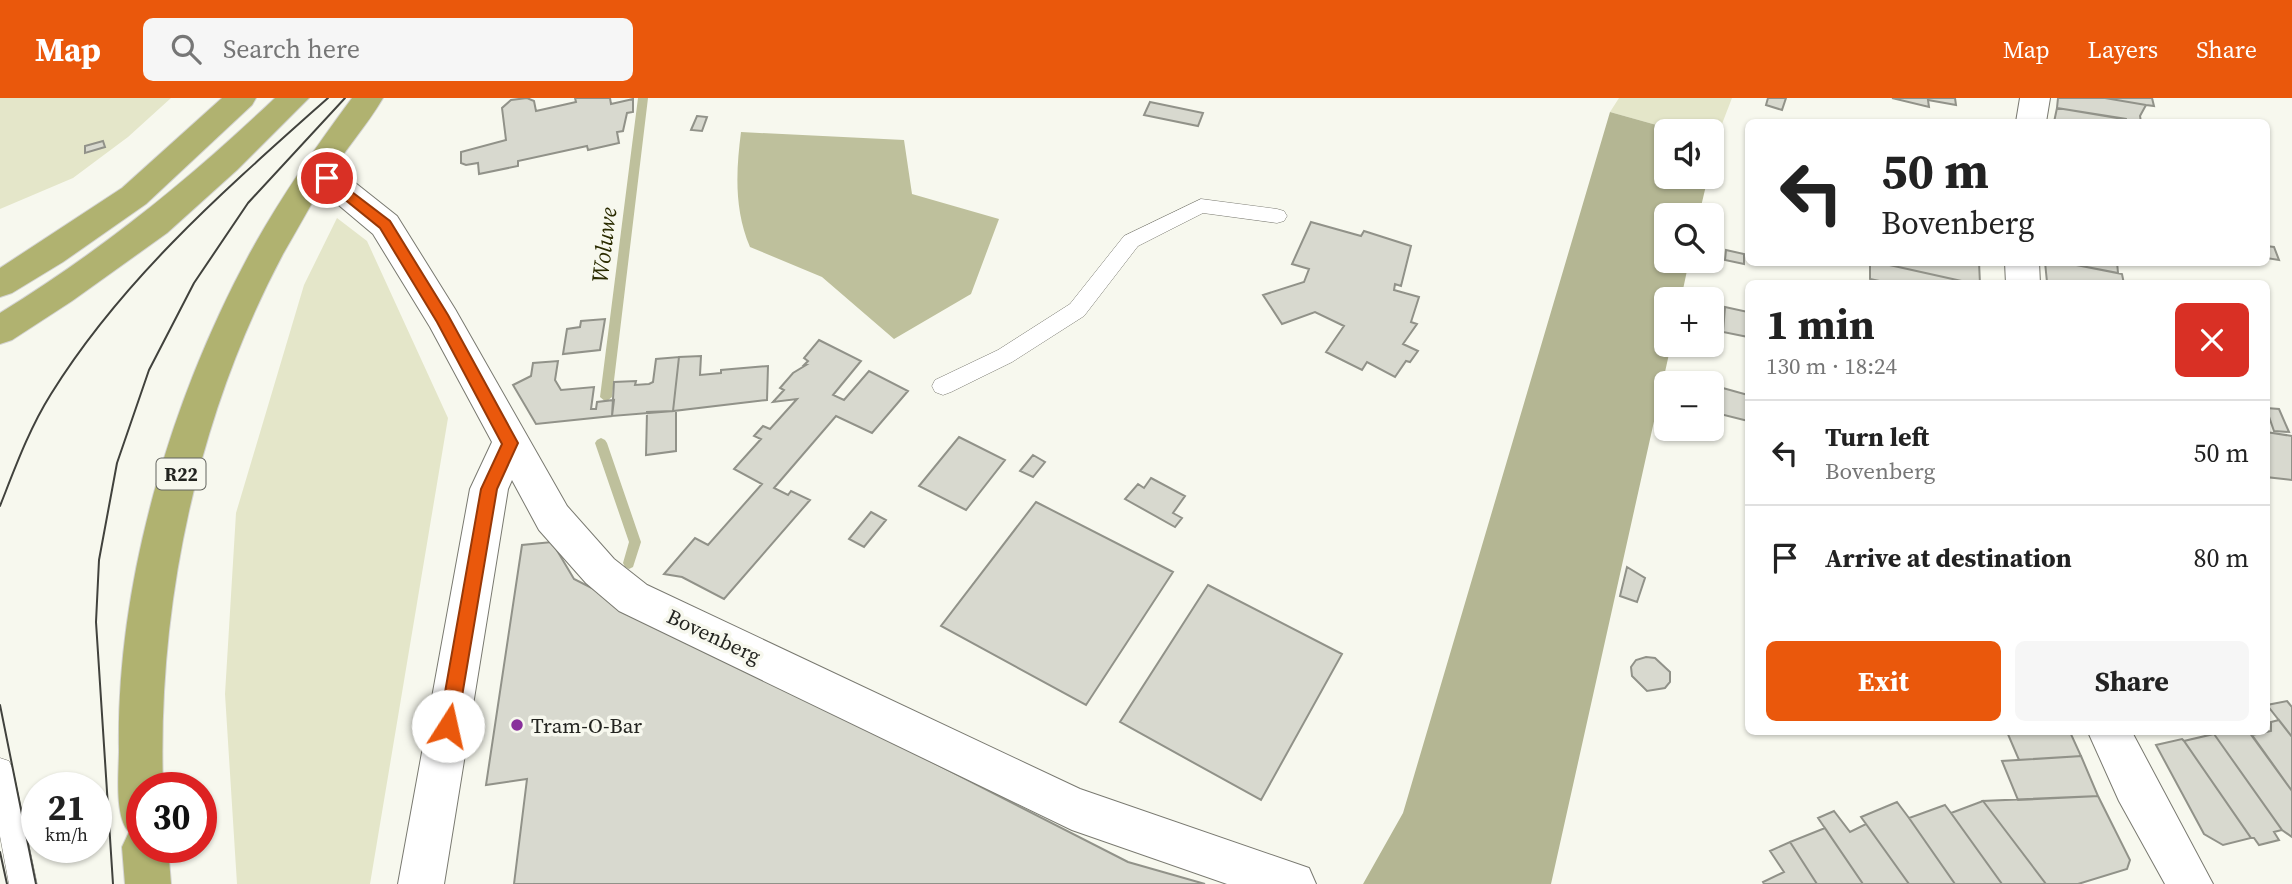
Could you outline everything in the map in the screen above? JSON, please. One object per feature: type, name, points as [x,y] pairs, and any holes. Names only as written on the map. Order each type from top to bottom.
[{"type":"highway","points":[[0,284],[51,253],[134,195],[241,98]]},
{"type":"highway","points":[[0,330],[79,280],[156,223],[209,179],[294,98]]},
{"type":"highway","name":"R22","points":[[141,772],[140,710],[147,635],[160,560],[202,401],[255,276],[286,219],[320,164],[368,98]]},
{"type":"highway","points":[[146,863],[148,884]]},
{"type":"street","points":[[2032,119],[2035,98]]},
{"type":"street","name":"Bovenberg","points":[[320,164],[327,178],[385,225],[443,318],[553,518],[600,571],[633,598],[1072,808],[1293,884]]},
{"type":"street","points":[[421,884],[489,489],[510,443]]},
{"type":"street","points":[[2111,735],[2135,786],[2190,884]]},
{"type":"lane","points":[[943,386],[1005,356],[1077,310],[1131,240],[1201,206],[1277,216]]},
{"type":"lane","points":[[0,770],[23,884]]},
{"type":"shaded area","points":[[0,98],[171,98],[128,137],[73,178],[0,209]]},
{"type":"shaded area","points":[[1619,98],[1732,98],[1724,119],[1654,119],[1654,124],[1610,112]]},
{"type":"shaded area","points":[[1610,112],[1654,124],[1654,189],[1705,189],[1702,203],[1654,203],[1654,273],[1686,273],[1684,287],[1654,287],[1654,357],[1668,357],[1665,371],[1654,371],[1654,421],[1551,884],[1363,884],[1403,813]]},
{"type":"shaded area","points":[[741,132],[904,140],[912,194],[999,219],[971,294],[894,339],[822,277],[750,247],[739,204],[738,161]]},
{"type":"shaded area","points":[[337,218],[367,241],[448,418],[370,884],[237,884],[225,694],[236,513],[304,285]]},
{"type":"building","points":[[527,98],[534,101],[536,111],[576,102],[575,98],[610,98],[611,104],[633,99],[633,112],[627,113],[623,131],[617,132],[619,143],[588,150],[587,146],[518,161],[518,166],[479,174],[478,163],[461,163],[461,152],[506,140],[502,108],[511,100]]},
{"type":"building","points":[[1768,98],[1786,98],[1782,110],[1766,105]]},
{"type":"building","points":[[1892,98],[1955,98],[1956,105],[1928,100],[1929,107]]},
{"type":"building","points":[[2058,98],[2105,98],[2146,105],[2140,119],[2123,119],[2057,108]]},
{"type":"building","points":[[2105,98],[2152,98],[2154,106],[2146,105]]},
{"type":"building","points":[[1150,102],[1203,113],[1198,126],[1144,115]]},
{"type":"building","points":[[2057,108],[2126,119],[2055,119]]},
{"type":"building","points":[[697,116],[707,117],[702,131],[691,130]]},
{"type":"building","points":[[103,141],[105,147],[85,153],[85,146]]},
{"type":"building","points":[[1311,222],[1361,236],[1364,231],[1411,246],[1401,286],[1395,284],[1394,290],[1419,297],[1411,322],[1417,324],[1403,344],[1418,351],[1410,362],[1406,361],[1395,377],[1367,362],[1362,370],[1326,352],[1344,326],[1315,312],[1282,324],[1263,295],[1304,282],[1309,269],[1292,264]]},
{"type":"building","points":[[2270,246],[2274,247],[2279,260],[2270,259]]},
{"type":"building","points":[[1726,250],[1744,254],[1744,264],[1725,260]]},
{"type":"building","points":[[1870,266],[1894,266],[1957,280],[1875,280],[1870,279]]},
{"type":"building","points":[[1894,266],[1979,266],[1980,280],[1957,280]]},
{"type":"building","points":[[2045,266],[2081,266],[2122,274],[2123,280],[2047,280]]},
{"type":"building","points":[[2082,266],[2117,266],[2118,273]]},
{"type":"building","points":[[1725,307],[1745,311],[1745,336],[1724,332]]},
{"type":"building","points":[[605,319],[600,350],[563,354],[567,329],[580,327],[581,321]]},
{"type":"building","points":[[819,340],[861,361],[833,395],[844,400],[869,371],[908,391],[872,433],[836,416],[774,488],[788,495],[791,491],[810,500],[724,599],[682,577],[664,574],[695,538],[708,545],[762,484],[734,469],[761,439],[754,436],[763,426],[770,429],[797,399],[773,402],[784,390],[780,388],[793,373],[806,365],[808,361],[804,358]]},
{"type":"building","points":[[701,356],[700,375],[721,373],[721,370],[768,366],[767,400],[673,411],[679,357]]},
{"type":"building","points":[[679,357],[673,411],[612,416],[614,382],[636,381],[635,385],[649,384],[653,382],[656,359]]},
{"type":"building","points":[[558,361],[555,380],[561,390],[594,387],[591,409],[596,409],[597,402],[614,400],[612,416],[536,424],[513,385],[531,376],[533,363]]},
{"type":"building","points":[[1724,388],[1745,394],[1745,420],[1724,415]]},
{"type":"building","points":[[2270,408],[2279,409],[2289,432],[2274,431]]},
{"type":"building","points":[[676,411],[676,451],[646,455],[647,412]]},
{"type":"building","points":[[2270,433],[2292,436],[2292,480],[2270,477]]},
{"type":"building","points":[[959,437],[1005,460],[966,510],[919,486]]},
{"type":"building","points":[[1033,455],[1045,462],[1033,477],[1020,471]]},
{"type":"building","points":[[1151,478],[1185,496],[1173,513],[1182,518],[1175,527],[1125,499],[1138,484],[1144,488]]},
{"type":"building","points":[[1036,502],[1173,572],[1086,705],[941,626]]},
{"type":"building","points":[[871,512],[886,520],[864,547],[849,539]]},
{"type":"building","points":[[552,542],[574,579],[1128,862],[1205,884],[514,884],[527,779],[486,785],[522,545]]},
{"type":"building","points":[[1627,567],[1645,578],[1637,602],[1620,596]]},
{"type":"building","points":[[1208,585],[1342,654],[1261,800],[1120,722]]},
{"type":"building","points":[[1655,658],[1670,672],[1670,682],[1665,688],[1647,691],[1632,676],[1631,667],[1636,660]]},
{"type":"building","points":[[2287,701],[2292,707],[2292,737],[2270,709],[2270,704]]},
{"type":"building","points":[[2279,720],[2292,737],[2292,791],[2252,735],[2270,735],[2271,722]]},
{"type":"building","points":[[2008,735],[2071,735],[2081,756],[2019,760]]},
{"type":"building","points":[[2215,735],[2251,735],[2292,791],[2292,837],[2282,830]]},
{"type":"building","points":[[2215,735],[2282,830],[2274,832],[2279,840],[2259,845],[2251,838],[2184,741]]},
{"type":"building","points":[[2182,739],[2251,838],[2223,845],[2204,834],[2156,745]]},
{"type":"building","points":[[2081,756],[2098,796],[2018,800],[2002,761]]},
{"type":"building","points":[[2098,796],[2130,860],[2127,869],[2078,884],[2046,884],[1983,801]]},
{"type":"building","points":[[1983,801],[2046,884],[2002,884],[1951,813]]},
{"type":"building","points":[[1897,802],[1955,884],[1909,884],[1861,817]]},
{"type":"building","points":[[1945,805],[2002,884],[1955,884],[1909,818]]},
{"type":"building","points":[[1834,811],[1850,832],[1866,824],[1909,884],[1863,884],[1818,818]]},
{"type":"building","points":[[1825,828],[1863,884],[1817,884],[1790,842]]},
{"type":"building","points":[[1790,842],[1817,884],[1764,884],[1763,882],[1784,872],[1770,851]]},
{"type":"waterway","name":"Woluwe","points":[[606,397],[643,98]]},
{"type":"waterway","name":"Woluwe","points":[[601,443],[635,542],[629,563]]},
{"type":"tram line","points":[[0,506],[43,407],[110,311],[179,236],[328,98]]},
{"type":"tram line","points":[[113,884],[96,622],[99,560],[117,463],[149,370],[194,283],[248,203],[345,98]]},
{"type":"tram line","points":[[0,705],[36,884]]},
{"type":"tram line","points":[[0,852],[7,884]]},
{"type":"place","name":"Tram-O-Bar","points":[[517,725]]},
{"type":"route","points":[[327,178],[385,225],[443,318],[510,443],[489,489],[448,726]]}]
